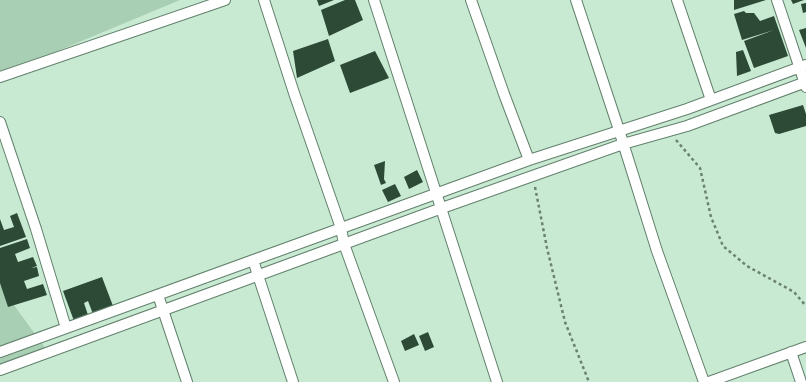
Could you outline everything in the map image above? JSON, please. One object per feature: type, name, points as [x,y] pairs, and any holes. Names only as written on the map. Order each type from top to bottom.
[{"type":"street","points":[[0,77],[225,0]]},
{"type":"street","points":[[264,0],[344,244],[394,382]]},
{"type":"street","points":[[374,0],[497,382]]},
{"type":"street","points":[[471,0],[529,160]]},
{"type":"street","points":[[576,0],[619,130],[656,251],[704,382]]},
{"type":"street","points":[[678,0],[711,100]]},
{"type":"street","points":[[0,370],[532,176],[623,144],[687,126],[805,84],[802,66],[777,0]]},
{"type":"street","points":[[0,352],[529,160],[711,100],[802,66]]},
{"type":"street","points":[[0,122],[36,229],[66,328]]},
{"type":"street","points":[[252,260],[293,382]]},
{"type":"street","points":[[158,295],[187,382]]},
{"type":"street","points":[[709,382],[806,347]]},
{"type":"street","points":[[791,352],[801,382]]},
{"type":"path","points":[[668,131],[700,168],[711,217],[723,246],[747,266],[794,292],[806,306]]},
{"type":"path","points":[[532,176],[547,248],[565,322],[589,382]]},
{"type":"green space","points":[[0,0],[180,0],[0,75]]},
{"type":"green space","points":[[0,267],[11,301],[46,349],[0,367]]},
{"type":"building","points":[[317,0],[334,0],[319,6]]},
{"type":"building","points":[[345,0],[355,0],[363,20],[329,36],[321,10]]},
{"type":"building","points":[[734,0],[766,0],[734,10]]},
{"type":"building","points":[[791,0],[804,0],[793,4]]},
{"type":"building","points":[[806,3],[806,12],[803,13],[801,4]]},
{"type":"building","points":[[744,11],[746,13],[754,13],[760,21],[774,16],[788,56],[754,68],[744,41],[774,30],[742,40],[734,14]]},
{"type":"building","points":[[806,28],[806,48],[799,30]]},
{"type":"building","points":[[328,39],[335,61],[297,78],[293,51]]},
{"type":"building","points":[[743,50],[751,71],[737,76],[736,52]]},
{"type":"building","points":[[375,51],[389,78],[350,93],[340,65]]},
{"type":"building","points":[[803,105],[806,114],[806,126],[779,134],[775,133],[769,115]]},
{"type":"building","points":[[385,161],[384,179],[386,183],[381,185],[374,165]]},
{"type":"building","points":[[417,170],[423,182],[409,189],[404,177]]},
{"type":"building","points":[[395,184],[401,196],[388,202],[382,190]]},
{"type":"building","points":[[17,213],[26,237],[0,246],[0,219],[4,230],[14,227],[10,216]]},
{"type":"building","points":[[27,239],[30,248],[15,254],[18,262],[33,257],[37,266],[31,268],[37,267],[39,276],[24,281],[27,289],[43,284],[47,295],[8,307],[0,283],[0,248]]},
{"type":"building","points":[[102,277],[113,306],[93,314],[88,301],[84,303],[88,315],[74,321],[63,291]]},
{"type":"building","points":[[428,332],[434,347],[425,351],[419,336]]},
{"type":"building","points":[[414,334],[419,345],[405,351],[401,341]]}]
